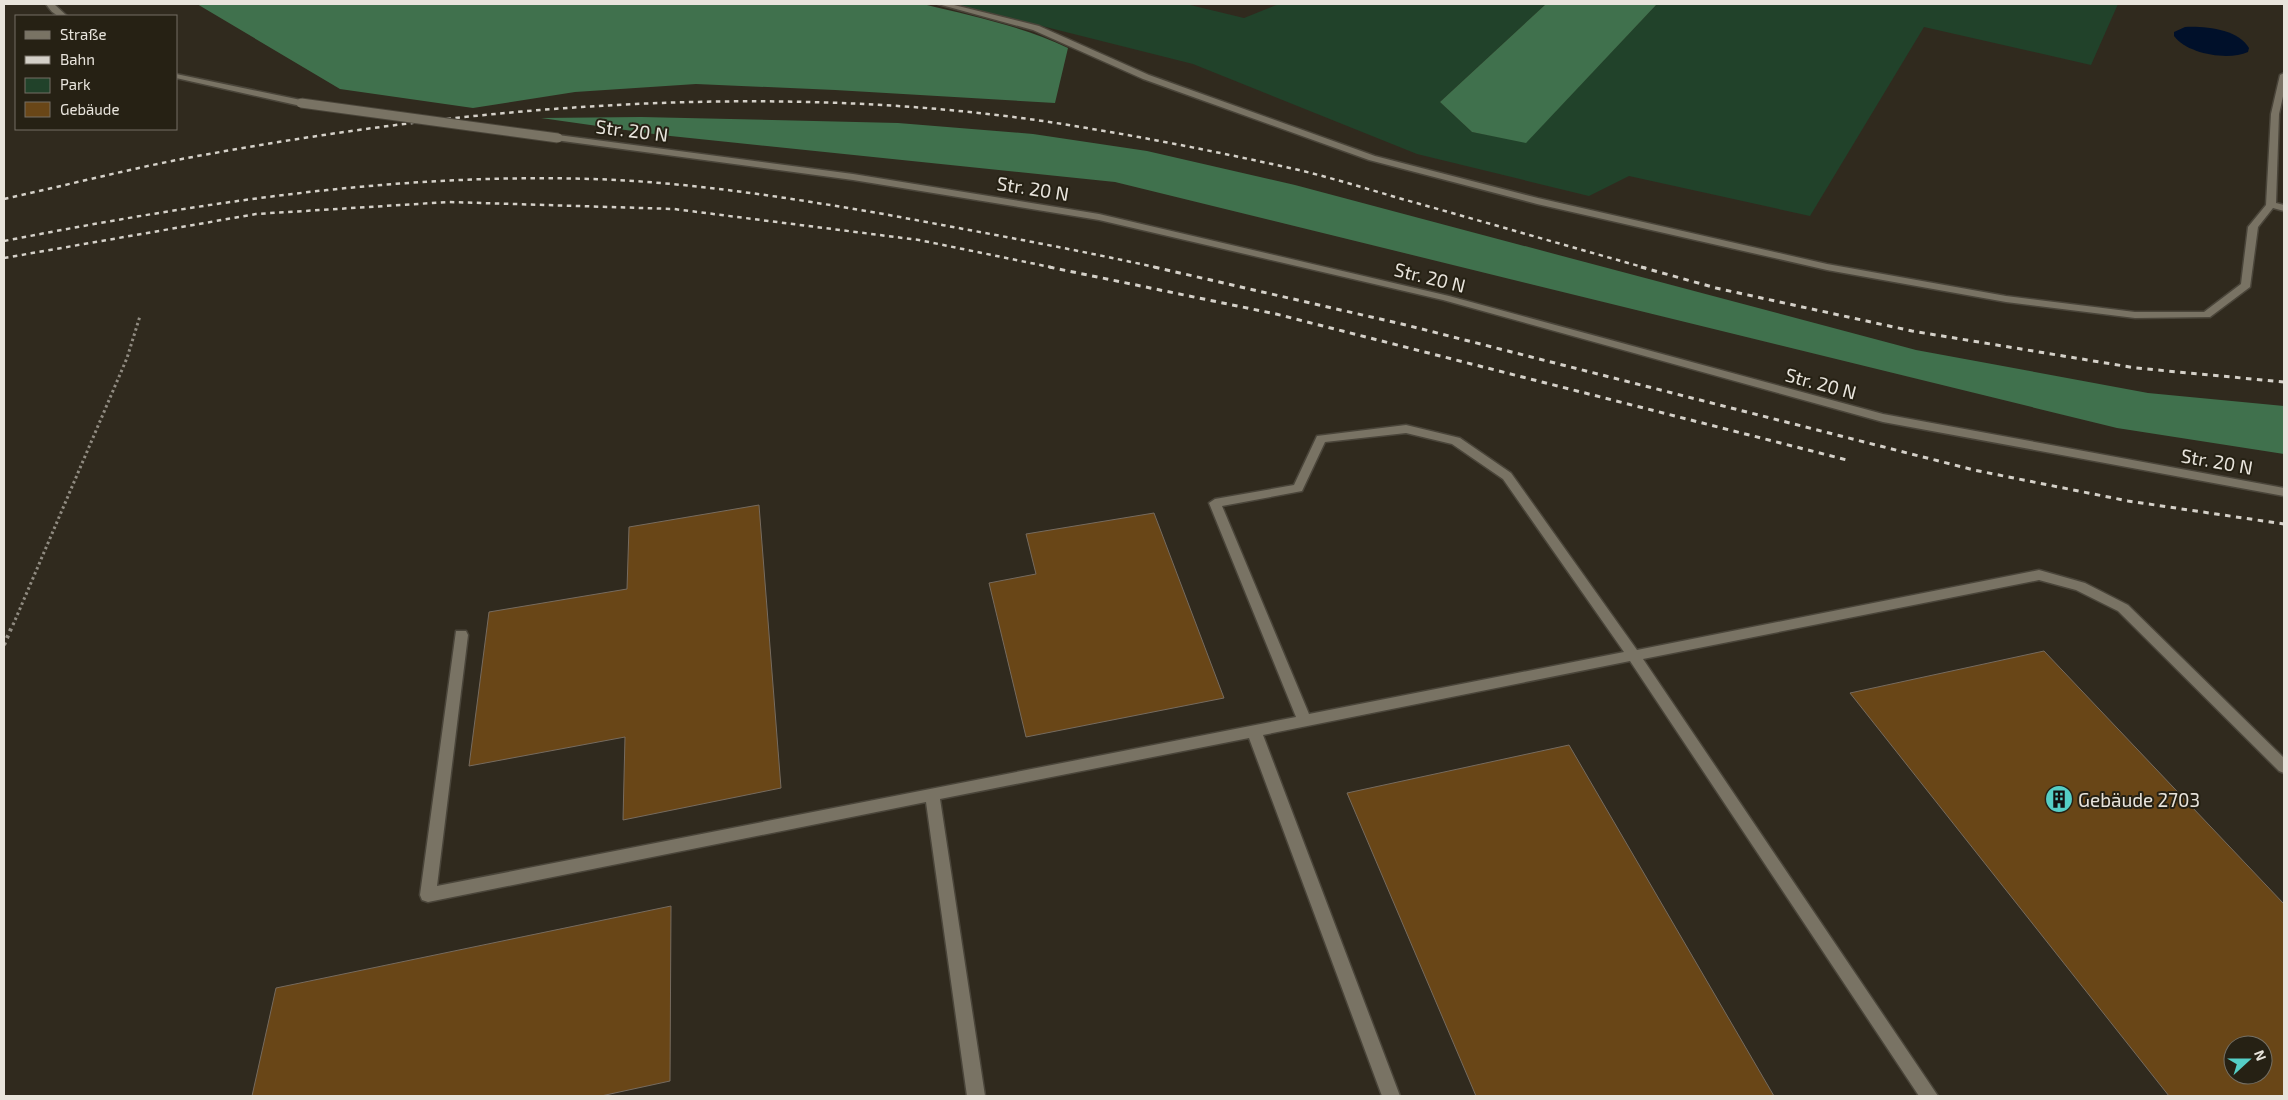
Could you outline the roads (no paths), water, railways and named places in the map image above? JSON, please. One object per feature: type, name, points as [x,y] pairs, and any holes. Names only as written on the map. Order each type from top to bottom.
[{"type":"lane","points":[[50,4],[62,15]]},
{"type":"lane","points":[[942,4],[1036,28],[1146,76],[1372,158],[1537,201],[1828,267],[2006,299],[2135,315],[2206,315],[2246,285],[2253,227],[2271,205],[2275,114],[2284,75]]},
{"type":"lane","name":"Str. 20 N","points":[[178,76],[301,103],[853,176],[1099,217],[1445,298],[1883,418],[2284,492]]},
{"type":"lane","points":[[2271,205],[2284,208]]},
{"type":"lane","points":[[1305,721],[1215,503],[1298,488],[1321,439],[1406,429],[1456,441],[1507,476],[1634,656],[1929,1096]]},
{"type":"lane","points":[[461,636],[428,895],[2039,575],[2080,586],[2123,608],[2284,767]]},
{"type":"lane","points":[[1254,731],[1391,1096]]},
{"type":"lane","points":[[932,795],[976,1096]]},
{"type":"water","points":[[2185,27],[2211,28],[2229,33],[2244,42],[2249,48],[2248,52],[2240,55],[2219,56],[2198,51],[2180,42],[2174,36],[2174,32]]},
{"type":"railway","points":[[4,199],[183,159],[311,137],[415,123],[519,112],[625,104],[731,101],[836,103],[940,109],[1043,121],[1107,131],[1267,163],[1314,174],[1646,268]]},
{"type":"railway","points":[[4,241],[150,214],[223,203],[370,186],[518,178],[592,179],[704,187],[815,203],[1024,240],[1159,268]]},
{"type":"railway","points":[[4,258],[256,214],[449,202],[674,209],[919,240],[1055,268]]},
{"type":"railway","points":[[1049,267],[1276,314],[1847,460]]},
{"type":"railway","points":[[1154,267],[1406,325],[1974,470],[2128,501],[2284,524]]},
{"type":"railway","points":[[1641,267],[1716,288],[1912,331],[2136,368],[2284,382]]},
{"type":"place","name":"Gebäude 2703","points":[[2059,799]]}]
